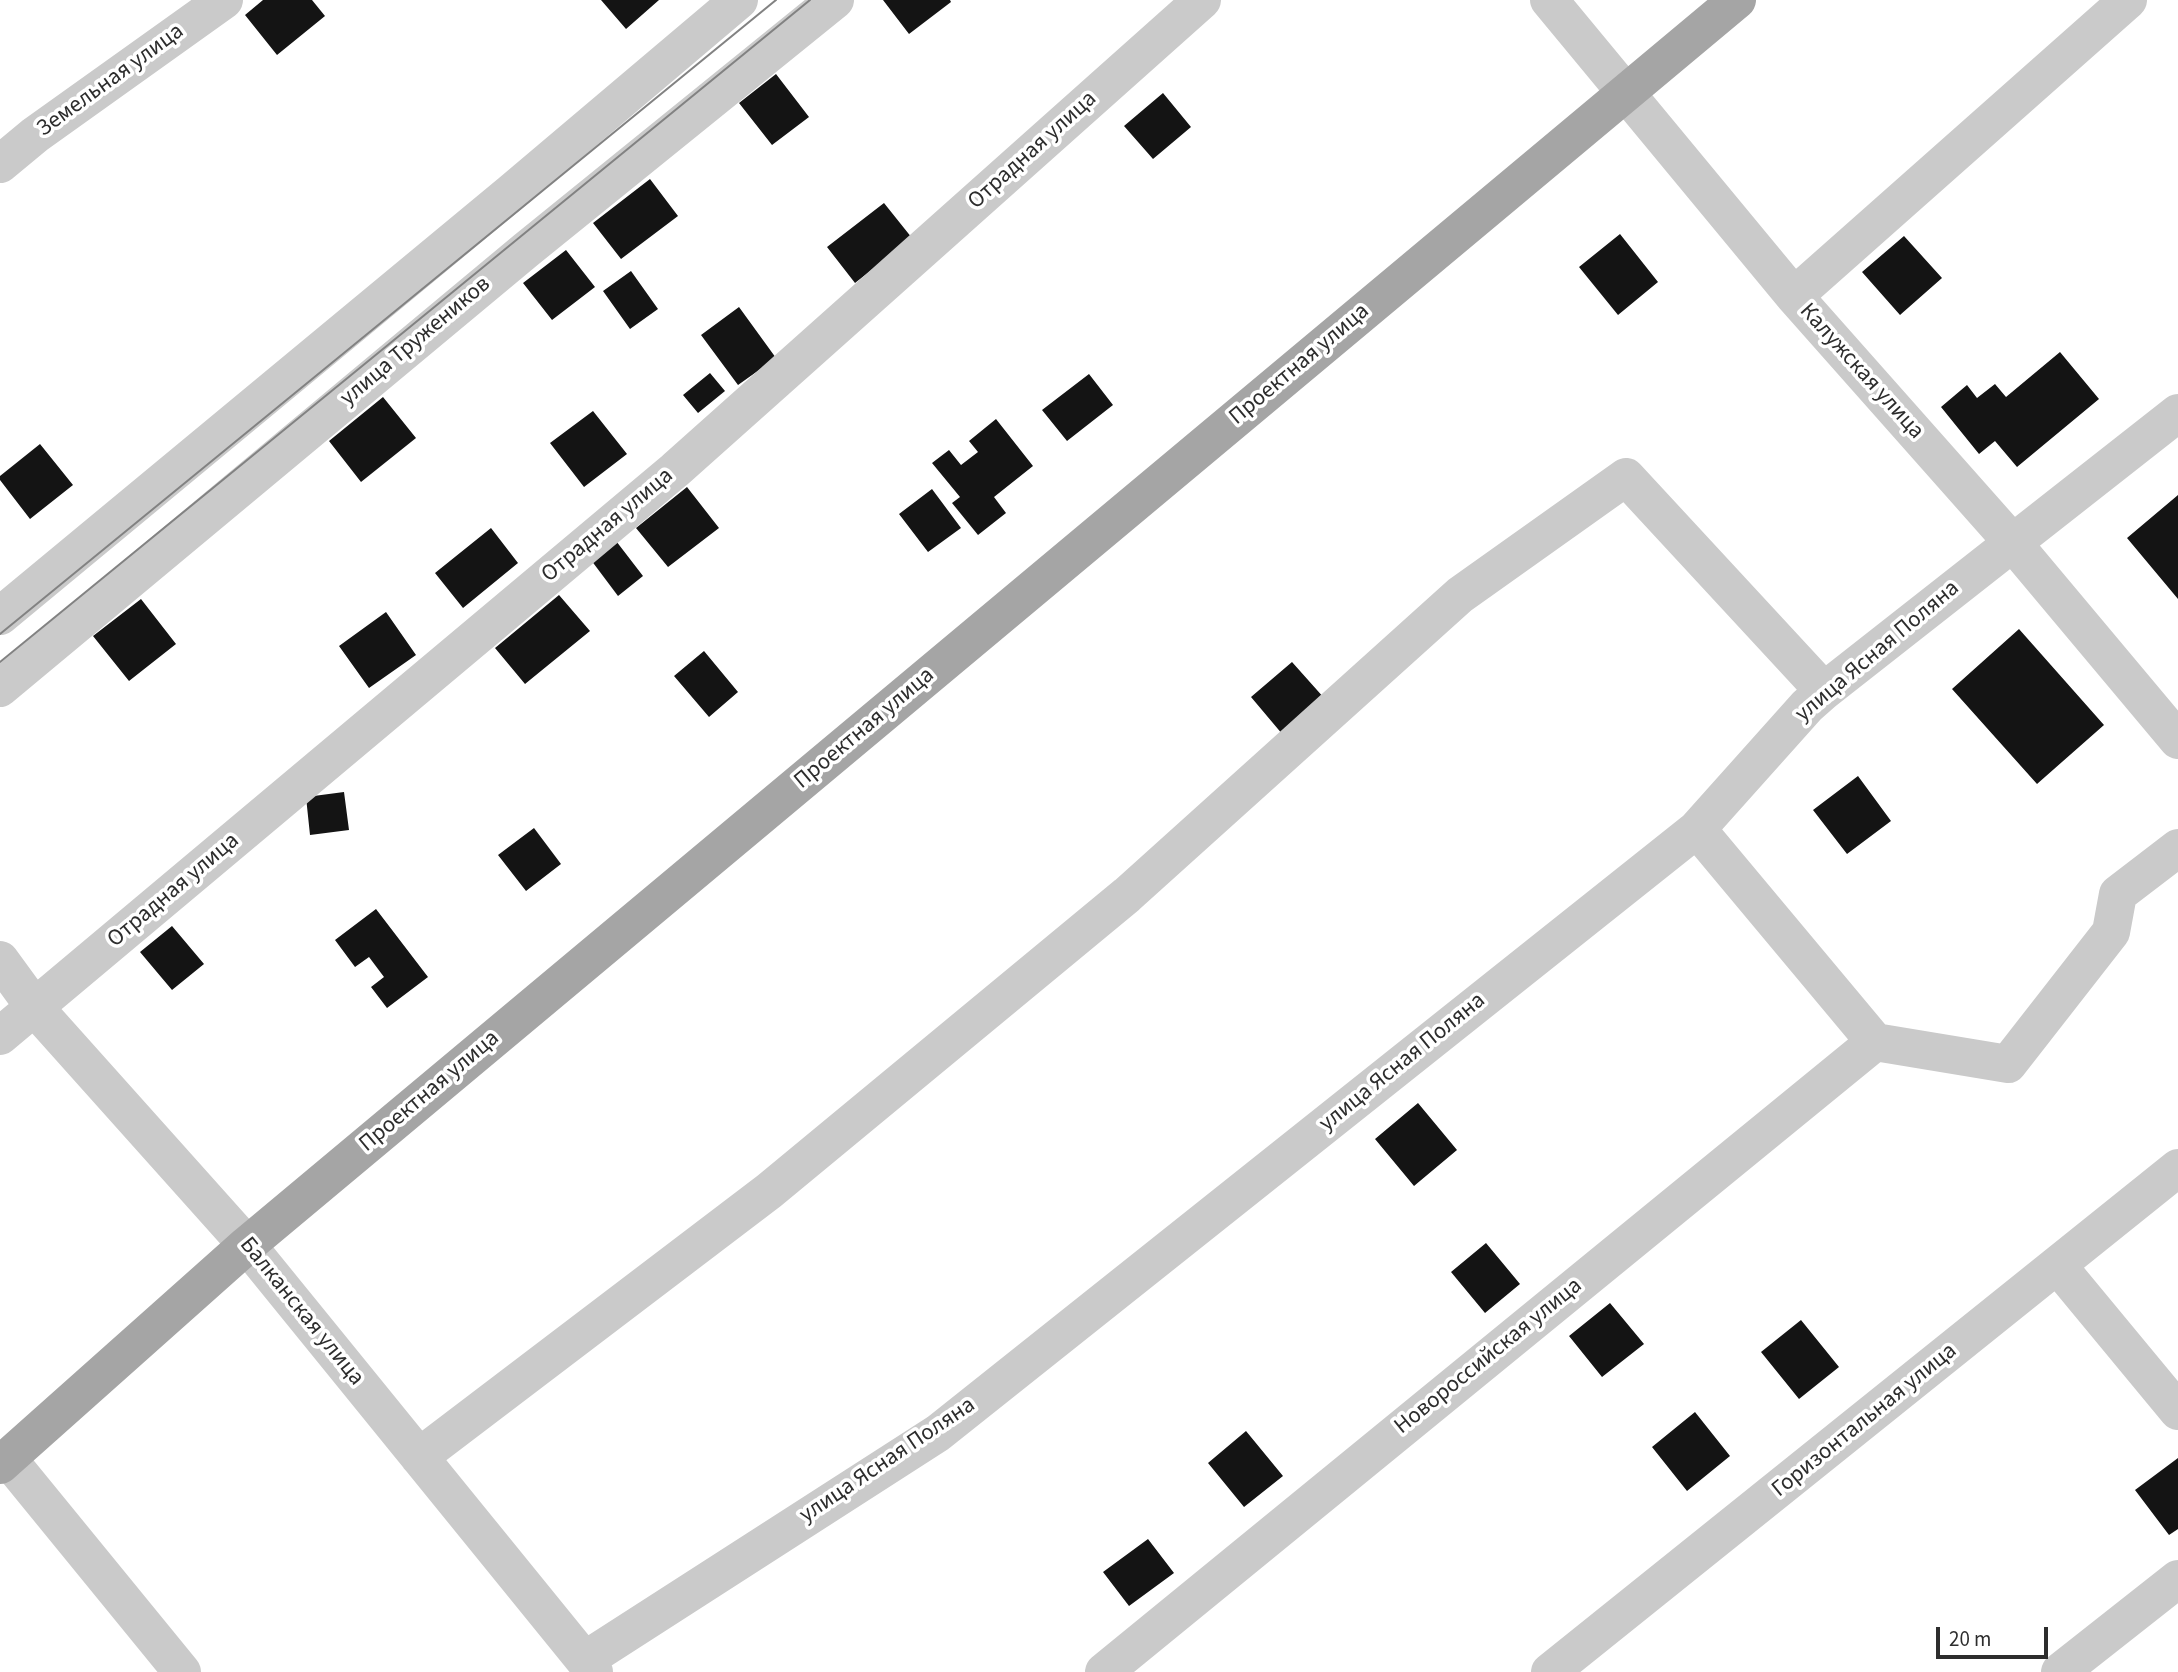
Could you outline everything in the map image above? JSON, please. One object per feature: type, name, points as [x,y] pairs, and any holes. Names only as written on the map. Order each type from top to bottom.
[{"type":"main road","name":"Проектная улица","points":[[4,1462],[247,1245],[1737,0]]},
{"type":"street","name":"Земельная улица","points":[[0,164],[35,135],[224,0]]},
{"type":"street","points":[[0,616],[739,0]]},
{"type":"street","name":"улица Тружеников","points":[[0,688],[515,259],[835,0]]},
{"type":"street","name":"Отрадная улица","points":[[0,1036],[676,470],[1202,0]]},
{"type":"street","name":"Калужская улица","points":[[1549,0],[1794,296],[2012,542],[2178,740]]},
{"type":"street","points":[[1794,296],[2129,0]]},
{"type":"street","name":"улица Ясная Поляна","points":[[589,1666],[938,1433],[1697,829],[1807,706],[1824,691],[2178,413]]},
{"type":"street","points":[[419,1457],[769,1191],[1127,895],[1460,595],[1626,477],[1824,691]]},
{"type":"street","points":[[1697,829],[1875,1042],[2008,1064],[2111,932],[2118,894],[2178,848]]},
{"type":"street","name":"Балканская улица","points":[[0,960],[35,1008],[247,1245],[589,1666]]},
{"type":"street","name":"Новороссийская улица","points":[[1104,1672],[1875,1042]]},
{"type":"street","name":"Горизонтальная улица","points":[[1550,1672],[2178,1168]]},
{"type":"street","points":[[2058,1266],[2178,1411]]},
{"type":"street","points":[[4,1462],[182,1672]]},
{"type":"street","points":[[2060,1672],[2178,1578]]},
{"type":"building","points":[[263,0],[312,0],[325,16],[277,55],[245,15]]},
{"type":"building","points":[[601,0],[659,0],[626,29]]},
{"type":"building","points":[[883,0],[950,0],[951,2],[909,34]]},
{"type":"building","points":[[776,74],[809,117],[772,145],[739,103]]},
{"type":"building","points":[[1163,93],[1191,127],[1153,159],[1124,126]]},
{"type":"building","points":[[650,179],[678,216],[621,259],[593,223]]},
{"type":"building","points":[[884,203],[912,238],[855,283],[827,247]]},
{"type":"building","points":[[1620,234],[1658,282],[1618,315],[1579,267]]},
{"type":"building","points":[[1904,236],[1942,278],[1900,315],[1862,272]]},
{"type":"building","points":[[566,250],[595,287],[552,320],[523,283]]},
{"type":"building","points":[[631,271],[658,309],[630,329],[603,291]]},
{"type":"building","points":[[739,307],[776,358],[738,385],[701,335]]},
{"type":"building","points":[[2060,352],[2099,399],[2017,467],[1995,441],[1979,454],[1941,407],[1967,385],[1977,398],[1995,384],[2006,397]]},
{"type":"building","points":[[710,373],[725,391],[698,413],[683,395]]},
{"type":"building","points":[[1089,374],[1113,405],[1067,441],[1042,410]]},
{"type":"building","points":[[383,397],[416,438],[361,482],[329,441]]},
{"type":"building","points":[[593,411],[627,454],[584,487],[550,443]]},
{"type":"building","points":[[996,419],[1033,466],[994,497],[1006,513],[978,535],[952,503],[960,497],[932,463],[949,450],[961,465],[978,452],[969,441]]},
{"type":"building","points":[[40,444],[73,485],[30,519],[0,480],[0,476]]},
{"type":"building","points":[[687,487],[719,528],[668,567],[636,528]]},
{"type":"building","points":[[932,489],[961,528],[928,552],[899,514]]},
{"type":"building","points":[[2178,495],[2178,599],[2127,538]]},
{"type":"building","points":[[491,528],[518,563],[463,608],[435,573]]},
{"type":"building","points":[[613,537],[643,576],[618,596],[588,556]]},
{"type":"building","points":[[559,595],[590,631],[525,684],[495,648]]},
{"type":"building","points":[[141,599],[176,644],[129,681],[93,636]]},
{"type":"building","points":[[386,612],[416,655],[369,688],[339,646]]},
{"type":"building","points":[[2019,629],[2104,725],[2037,784],[1952,689]]},
{"type":"building","points":[[704,651],[738,692],[709,717],[674,676]]},
{"type":"building","points":[[1292,662],[1325,699],[1283,735],[1251,697]]},
{"type":"building","points":[[1858,776],[1891,821],[1847,854],[1813,810]]},
{"type":"building","points":[[344,792],[349,830],[310,835],[306,797]]},
{"type":"building","points":[[534,828],[561,864],[526,891],[498,855]]},
{"type":"building","points":[[376,909],[428,977],[387,1008],[371,987],[384,977],[369,957],[355,967],[335,940]]},
{"type":"building","points":[[172,926],[204,964],[172,990],[140,952]]},
{"type":"building","points":[[1418,1103],[1457,1150],[1414,1186],[1375,1139]]},
{"type":"building","points":[[1486,1243],[1520,1284],[1485,1313],[1451,1272]]},
{"type":"building","points":[[1610,1303],[1644,1344],[1602,1377],[1569,1336]]},
{"type":"building","points":[[1801,1320],[1839,1367],[1799,1399],[1761,1352]]},
{"type":"building","points":[[1695,1412],[1730,1456],[1687,1491],[1652,1447]]},
{"type":"building","points":[[1246,1431],[1283,1476],[1244,1507],[1208,1463]]},
{"type":"building","points":[[2178,1458],[2178,1529],[2169,1535],[2135,1490]]},
{"type":"building","points":[[1148,1539],[1174,1573],[1129,1606],[1103,1572]]},
{"type":"tram line","points":[[0,634],[776,0]]},
{"type":"tram line","points":[[0,662],[810,0]]}]
